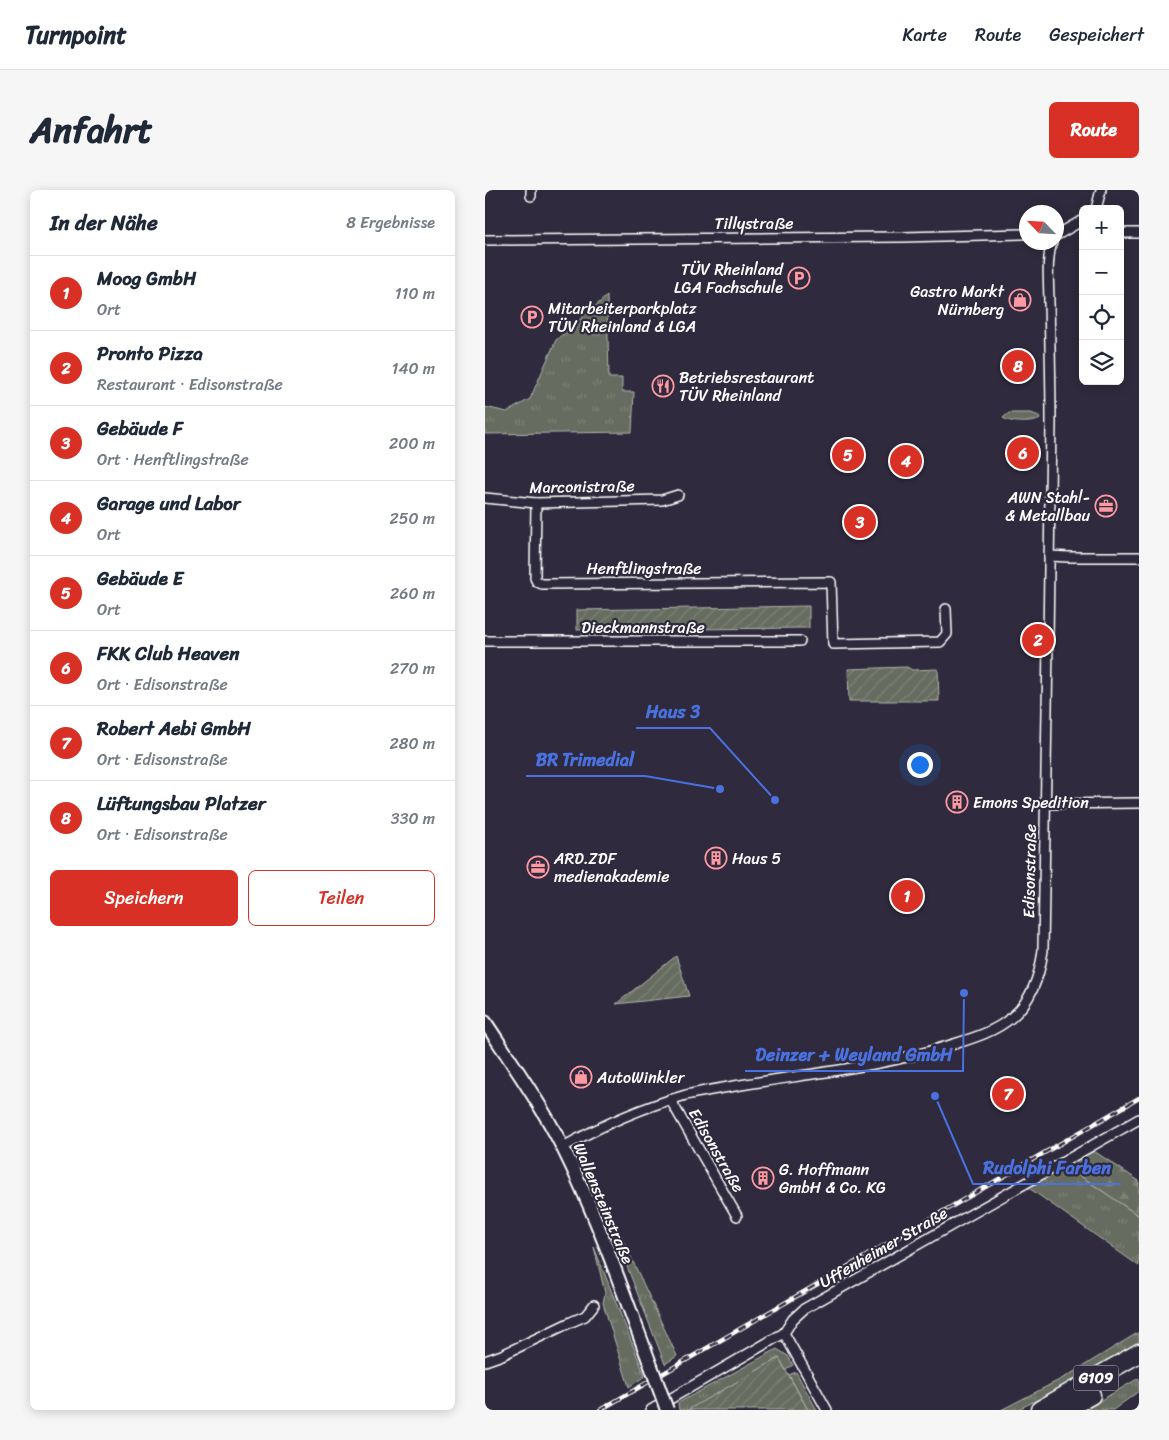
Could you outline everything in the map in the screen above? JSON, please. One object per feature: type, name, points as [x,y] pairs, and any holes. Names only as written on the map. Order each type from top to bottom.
[{"type":"highway","name":"G109","points":[[1059,1407],[1139,1353]]},
{"type":"highway","name":"G109","points":[[1059,1407],[1139,1367]]},
{"type":"highway","points":[[1024,1410],[1059,1407]]},
{"type":"street","points":[[1097,205],[1101,190]]},
{"type":"street","points":[[1064,231],[1079,222]]},
{"type":"street","name":"Tillystraße","points":[[485,240],[1019,234]]},
{"type":"street","points":[[1124,234],[1139,234]]},
{"type":"street","name":"Edisonstraße","points":[[563,1147],[594,1129],[670,1099],[731,1086],[925,1054],[975,1038],[1006,1022],[1025,1003],[1033,990],[1041,966],[1043,950],[1050,612],[1050,250]]},
{"type":"street","name":"Marconistraße","points":[[485,498],[536,503],[662,500],[678,495]]},
{"type":"street","name":"Henftlingstraße","points":[[536,503],[535,578],[537,582],[542,584],[831,582],[833,644],[940,642],[947,634],[947,608]]},
{"type":"street","points":[[1049,556],[1139,557]]},
{"type":"street","name":"Dieckmannstraße","points":[[485,641],[800,641]]},
{"type":"street","points":[[1046,804],[1139,804]]},
{"type":"street","name":"Wallensteinstraße","points":[[485,1022],[535,1098],[563,1147],[604,1243],[667,1410]]},
{"type":"street","name":"Edisonstraße","points":[[670,1099],[737,1216]]},
{"type":"street","name":"Uffenheimer Straße","points":[[651,1410],[784,1333],[793,1319],[804,1309],[1139,1119]]},
{"type":"street","points":[[485,1361],[502,1355],[585,1316],[595,1305]]},
{"type":"street","points":[[784,1333],[827,1410]]},
{"type":"green space","points":[[607,296],[609,378],[622,378],[622,392],[634,392],[632,432],[485,434],[485,407],[507,412],[530,399],[556,340]]},
{"type":"green space","points":[[1009,413],[1031,413],[1039,416],[1040,419],[1032,422],[1021,422],[1003,418]]},
{"type":"green space","points":[[809,606],[809,628],[577,630],[577,610]]},
{"type":"green space","points":[[907,667],[912,670],[938,669],[939,701],[849,701],[848,669]]},
{"type":"green space","points":[[676,956],[689,996],[616,1004]]},
{"type":"green space","points":[[1094,1151],[1139,1181],[1139,1216],[1066,1166]]},
{"type":"green space","points":[[1066,1166],[1139,1216],[1139,1266],[1026,1186]]},
{"type":"green space","points":[[608,1208],[677,1356],[665,1364],[612,1228]]},
{"type":"green space","points":[[594,1247],[645,1376],[629,1387],[603,1303],[605,1293]]},
{"type":"green space","points":[[1139,1332],[1139,1344],[1017,1410],[1001,1410],[1067,1376]]},
{"type":"green space","points":[[777,1349],[788,1356],[793,1365],[786,1370],[779,1358],[689,1410],[679,1410],[678,1403]]},
{"type":"green space","points":[[779,1358],[808,1410],[689,1410],[689,1409]]},
{"type":"green space","points":[[796,1372],[817,1410],[808,1410],[789,1375]]},
{"type":"green space","points":[[1139,1378],[1139,1391],[1113,1410],[1084,1410]]},
{"type":"railway","points":[[600,1410],[1139,1098]]},
{"type":"place","name":"TÜV Rheinland LGA Fachschule","points":[[799,278]]},
{"type":"place","name":"Gastro Markt Nürnberg","points":[[1020,300]]},
{"type":"place","name":"Mitarbeiterparkplatz TÜV Rheinland & LGA","points":[[532,317]]},
{"type":"place","name":"Lüftungsbau Platzer","points":[[1018,366]]},
{"type":"place","name":"Betriebsrestaurant TÜV Rheinland","points":[[663,386]]},
{"type":"place","name":"FKK Club Heaven","points":[[1023,453]]},
{"type":"place","name":"Gebäude E","points":[[848,455]]},
{"type":"place","name":"Garage und Labor","points":[[906,461]]},
{"type":"place","name":"AWN Stahl- & Metallbau","points":[[1106,506]]},
{"type":"place","name":"Gebäude F","points":[[860,522]]},
{"type":"place","name":"Pronto Pizza","points":[[1038,640]]},
{"type":"place","name":"BR Trimedial","points":[[720,789]]},
{"type":"place","name":"Haus 3","points":[[775,800]]},
{"type":"place","name":"Emons Spedition","points":[[957,802]]},
{"type":"place","name":"Haus 5","points":[[716,858]]},
{"type":"place","name":"ARD.ZDF medienakademie","points":[[538,867]]},
{"type":"place","name":"Moog GmbH","points":[[907,896]]},
{"type":"place","name":"Deinzer + Weyland GmbH","points":[[964,993]]},
{"type":"place","name":"AutoWinkler","points":[[581,1077]]},
{"type":"place","name":"Robert Aebi GmbH","points":[[1008,1094]]},
{"type":"place","name":"Rudolphi Farben","points":[[935,1096]]},
{"type":"place","name":"G. Hoffmann GmbH & Co. KG","points":[[763,1178]]}]
